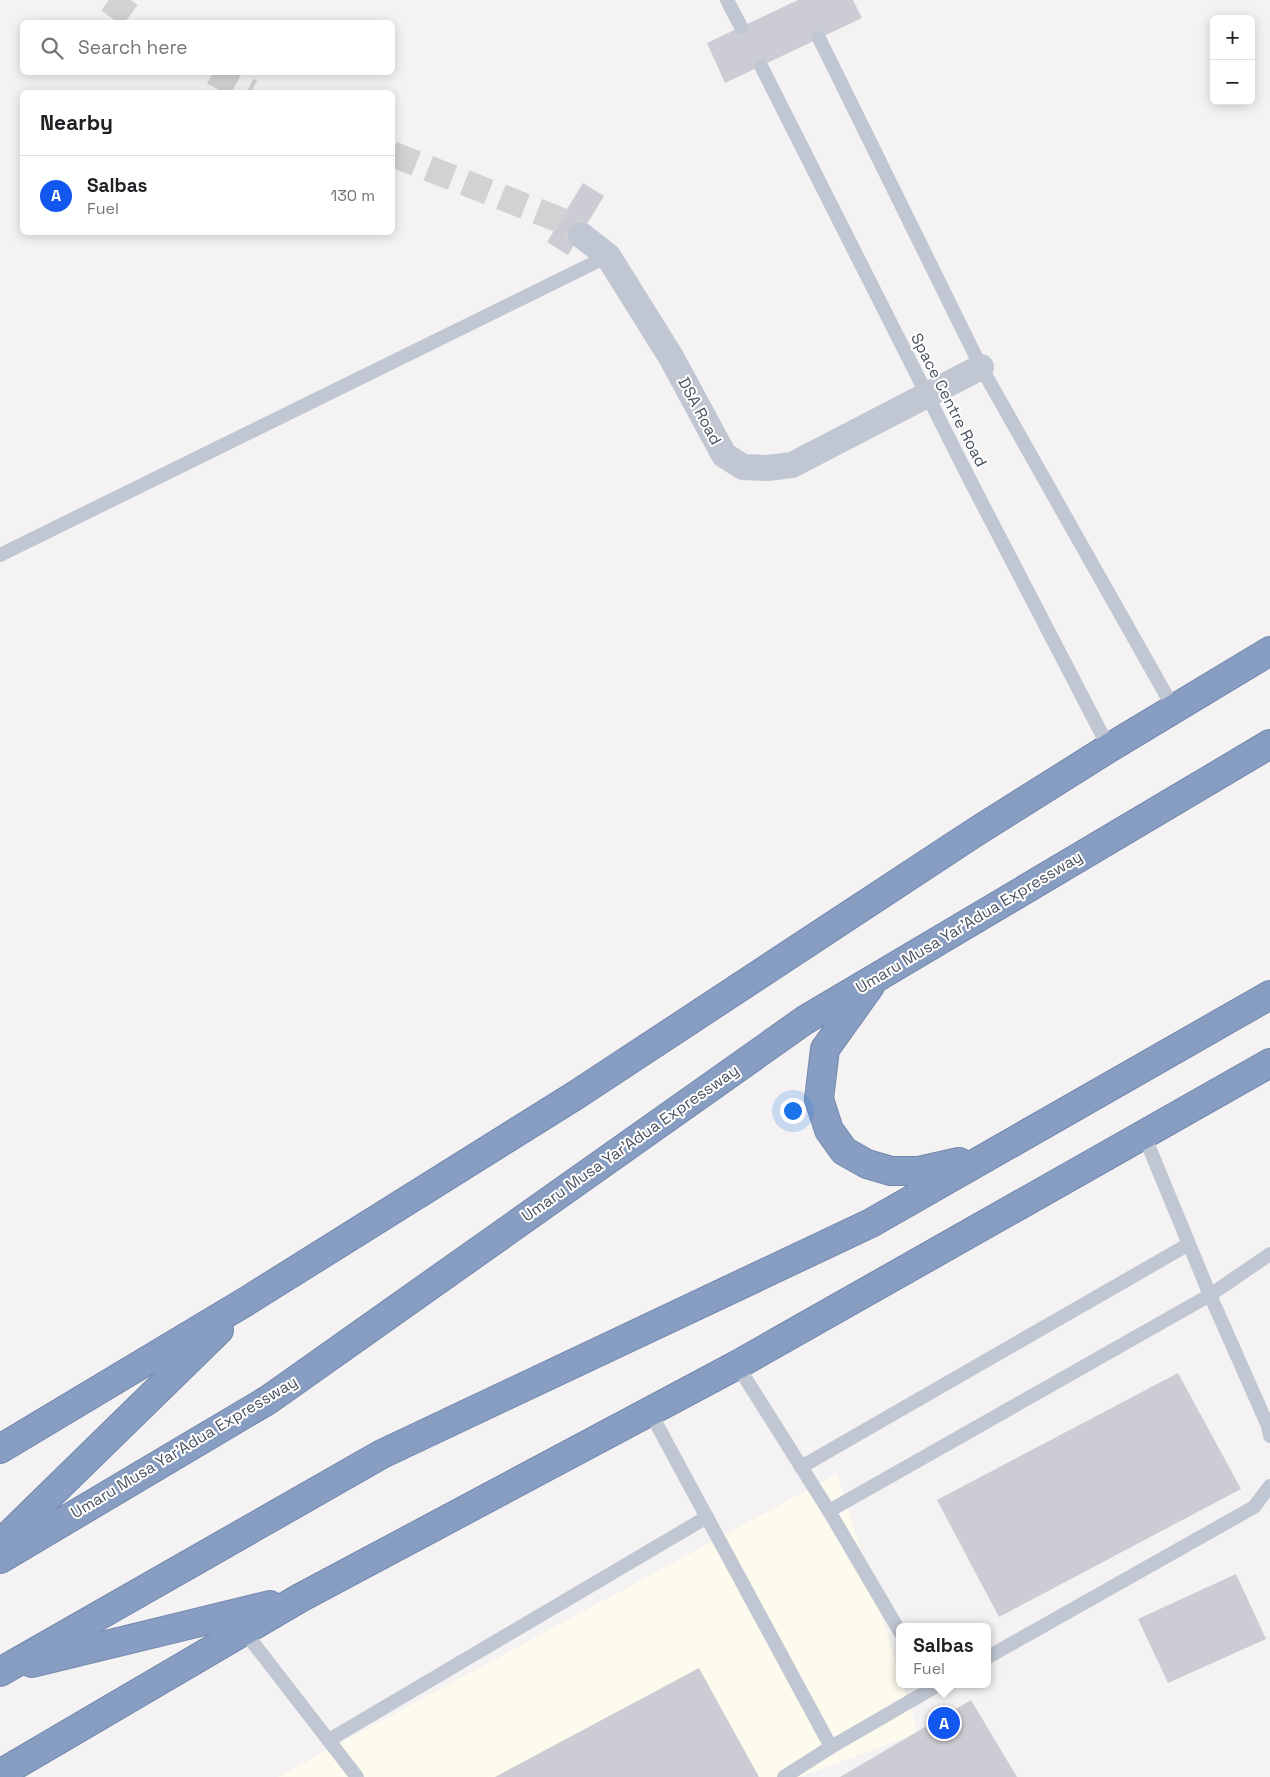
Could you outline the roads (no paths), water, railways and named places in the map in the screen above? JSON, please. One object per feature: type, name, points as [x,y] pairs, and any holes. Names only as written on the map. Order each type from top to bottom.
[{"type":"highway","points":[[0,1448],[250,1299],[576,1095],[974,833],[1109,748],[1270,651]]},
{"type":"highway","name":"Umaru Musa Yar'Adua Expressway","points":[[0,1559],[268,1400],[805,1020],[1270,744]]},
{"type":"highway","points":[[877,977],[825,1049],[819,1099],[829,1130],[844,1150],[867,1164],[891,1171],[919,1171],[988,1156]]},
{"type":"highway","points":[[1,1671],[382,1454],[871,1222],[1270,995]]},
{"type":"highway","points":[[0,1774],[300,1598],[737,1365],[1270,1062]]},
{"type":"highway","points":[[0,1544],[250,1299]]},
{"type":"highway","points":[[1,1671],[300,1598]]},
{"type":"street","name":"DSA Road","points":[[580,235],[608,256],[671,357],[724,455],[744,467],[767,468],[792,465],[981,366]]},
{"type":"lane","points":[[728,0],[741,27]]},
{"type":"lane","points":[[819,38],[981,366],[1174,709]]},
{"type":"lane","name":"Space Centre Road","points":[[761,66],[927,395],[1109,748]]},
{"type":"lane","points":[[0,555],[608,256]]},
{"type":"lane","points":[[1144,1135],[1210,1295],[1268,1426],[1270,1436]]},
{"type":"lane","points":[[801,1467],[1189,1244]]},
{"type":"lane","points":[[829,1511],[1210,1295],[1270,1254]]},
{"type":"lane","points":[[737,1365],[829,1511],[896,1625]]},
{"type":"lane","points":[[650,1412],[831,1747]]},
{"type":"lane","points":[[991,1655],[1254,1506],[1270,1486]]},
{"type":"lane","points":[[329,1740],[707,1517]]},
{"type":"lane","points":[[244,1631],[357,1777]]},
{"type":"lane","points":[[784,1777],[930,1688]]},
{"type":"tunnel","points":[[109,0],[136,20]]},
{"type":"tunnel","points":[[219,75],[247,90]]},
{"type":"tunnel","points":[[395,155],[560,220],[581,235]]},
{"type":"place","name":"Salbas","points":[[944,1723]]}]
